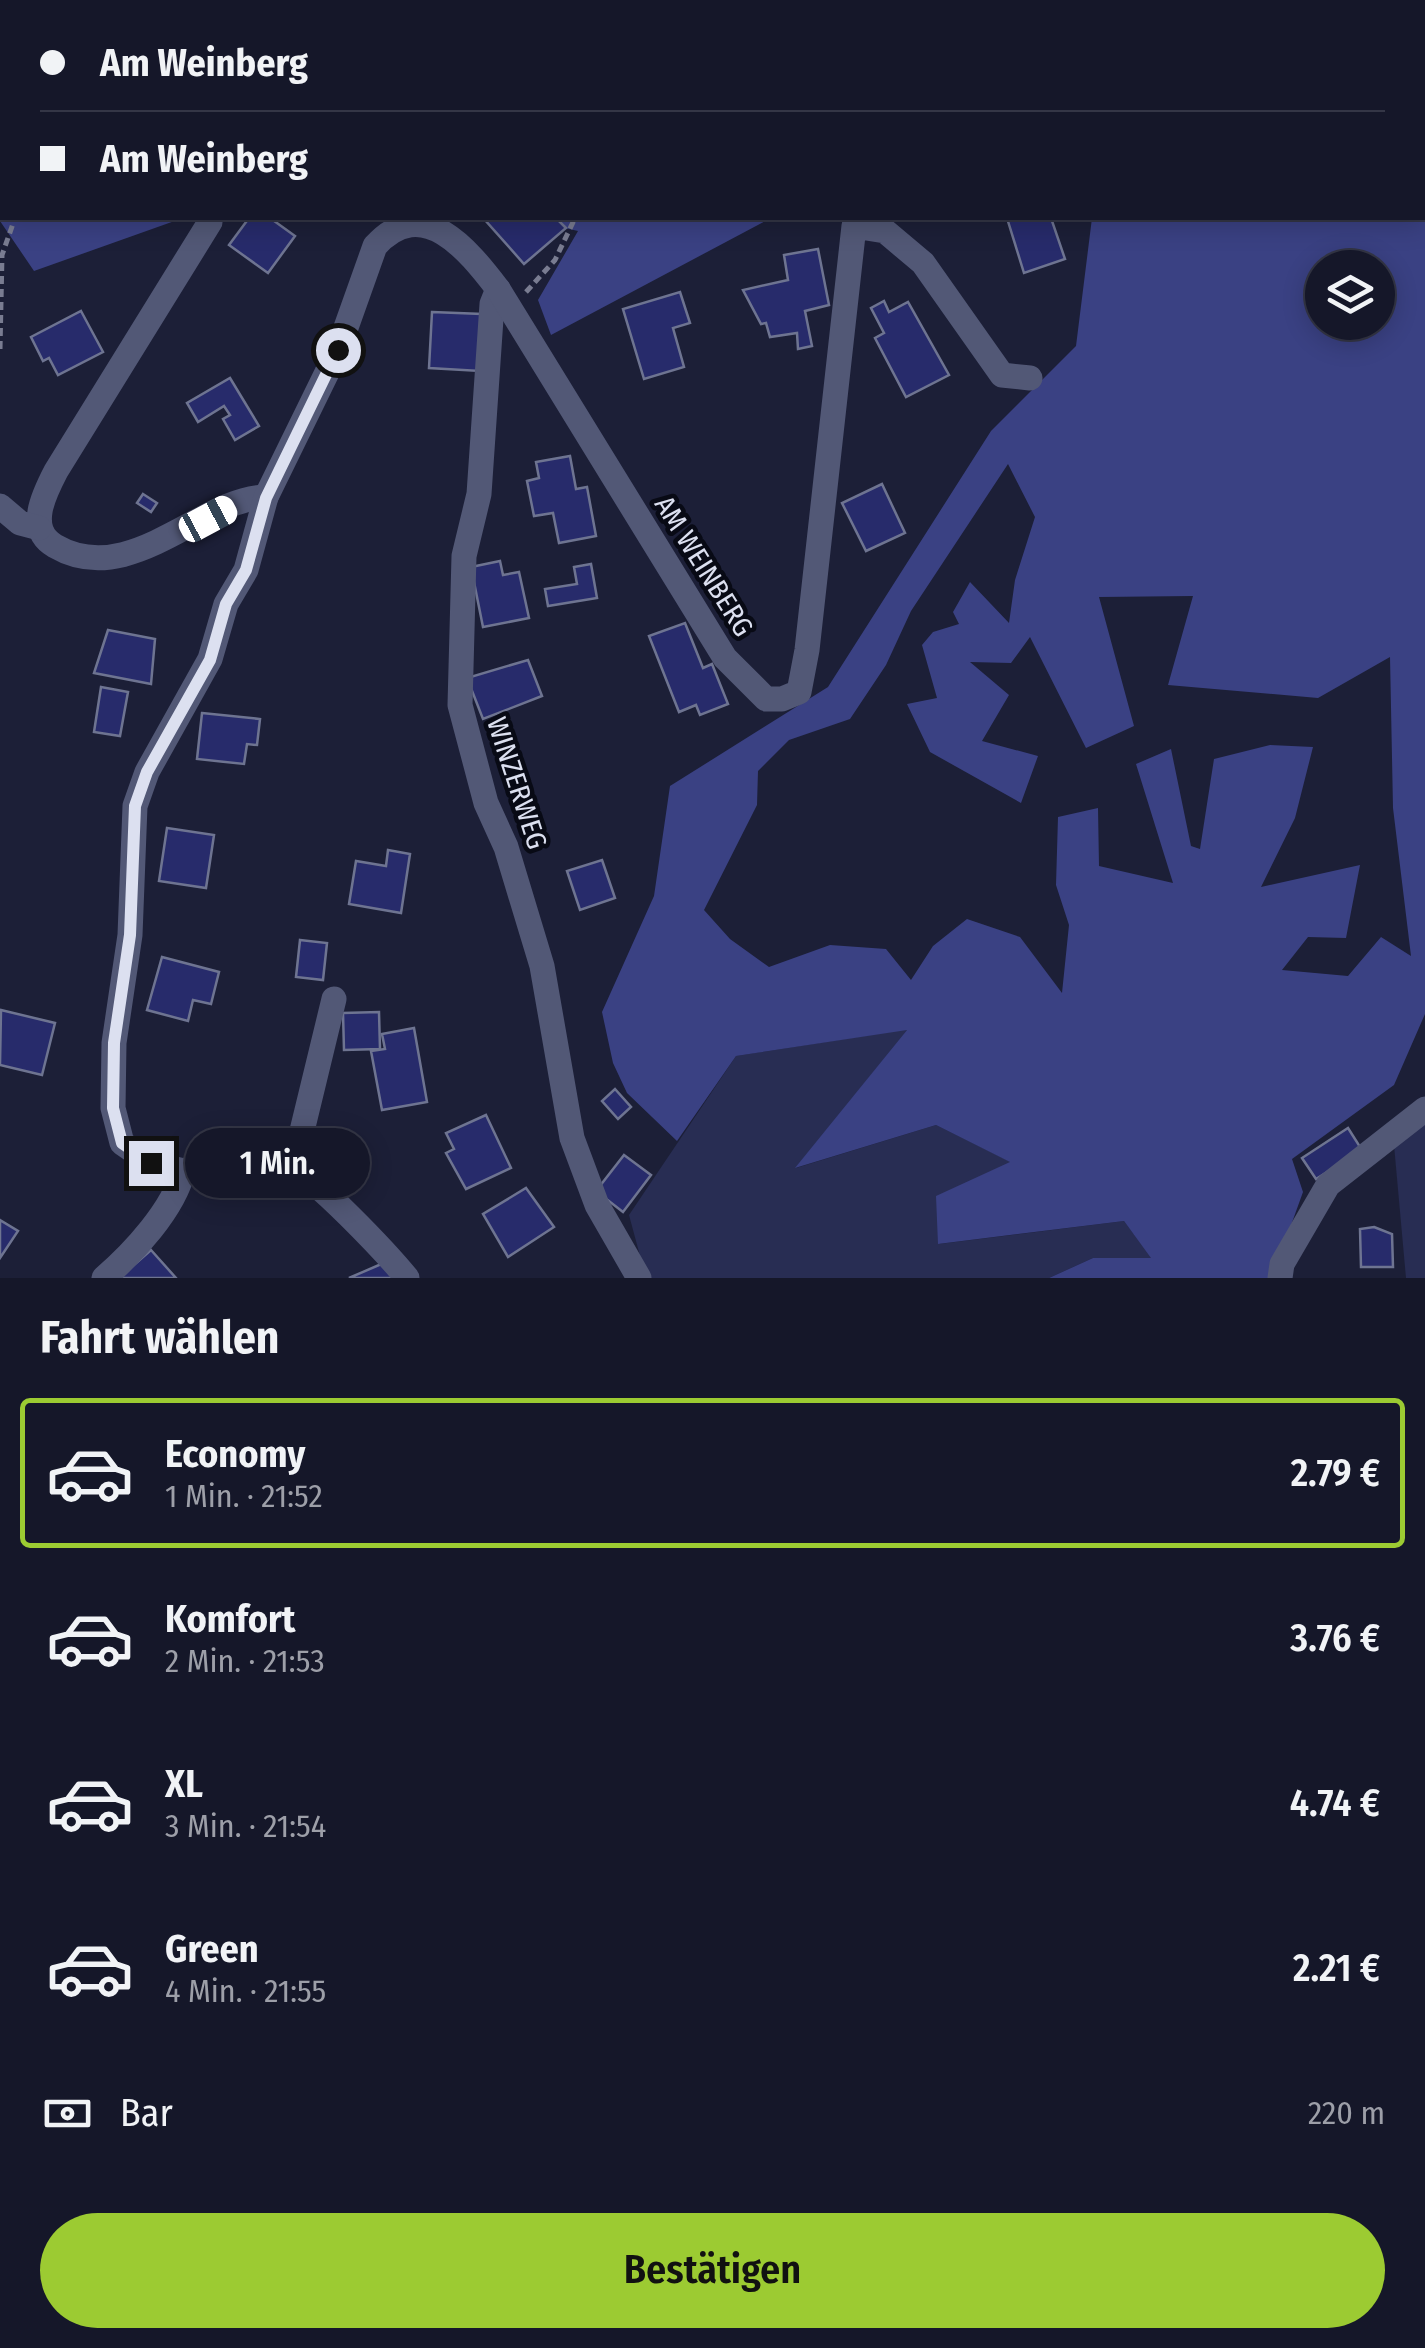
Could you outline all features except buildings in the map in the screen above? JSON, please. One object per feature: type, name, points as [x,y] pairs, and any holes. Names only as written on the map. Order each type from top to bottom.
[{"type":"street","points":[[210,222],[56,470],[41,505],[40,528],[45,540],[61,550],[99,558],[142,550],[241,502],[266,498]]},
{"type":"street","name":"AM WEINBERG","points":[[183,1172],[151,1163],[122,1143],[113,1108],[114,1043],[130,935],[134,817],[147,772],[210,660],[226,604],[246,570],[266,498],[338,350],[374,246],[386,232],[408,225],[439,225],[468,249],[504,299],[724,658],[766,700],[782,700],[799,692],[807,650],[854,226],[885,231],[922,264],[1002,375],[1030,378]]},
{"type":"street","name":"WINZERWEG","points":[[504,299],[492,304],[479,494],[464,556],[460,705],[486,803],[506,847],[542,966],[572,1138],[597,1205],[639,1278]]},
{"type":"street","points":[[0,506],[20,523],[40,528]]},
{"type":"street","points":[[293,1168],[334,999]]},
{"type":"street","points":[[1280,1278],[1282,1264],[1328,1185],[1425,1110]]},
{"type":"street","points":[[104,1278],[146,1232],[173,1195],[183,1172],[226,1160],[293,1168],[386,1252],[406,1278]]},
{"type":"path","points":[[0,348],[2,255],[14,220]]},
{"type":"path","points":[[504,299],[554,260],[574,220]]},
{"type":"shaded area","points":[[0,220],[177,220],[34,271]]},
{"type":"shaded area","points":[[530,220],[767,220],[551,335],[538,300],[578,231]]},
{"type":"shaded area","points":[[1092,220],[1425,220],[1425,1014],[1394,1085],[1292,1159],[1303,1192],[1272,1278],[1049,1278],[1093,1258],[1151,1258],[1124,1221],[938,1244],[936,1196],[1010,1162],[936,1125],[795,1168],[907,1030],[736,1056],[677,1141],[627,1093],[613,1063],[602,1012],[654,896],[670,786],[828,687],[991,431],[1076,346]],"holes":[[[1008,464],[1035,517],[1015,580],[1009,623],[970,582],[953,612],[959,624],[933,632],[922,645],[937,698],[907,704],[930,752],[1021,803],[1038,756],[982,741],[1009,695],[970,662],[1011,663],[1030,637],[1086,748],[1134,726],[1099,597],[1193,596],[1168,685],[1318,698],[1390,657],[1393,808],[1411,956],[1381,937],[1348,976],[1282,970],[1308,937],[1346,938],[1360,865],[1261,887],[1295,818],[1313,747],[1270,745],[1214,759],[1200,849],[1191,846],[1171,749],[1136,764],[1173,883],[1099,866],[1098,808],[1058,817],[1056,885],[1069,925],[1062,993],[1020,937],[967,919],[933,946],[911,980],[886,949],[830,945],[769,967],[730,939],[704,910],[757,805],[758,771],[789,740],[850,719],[886,665],[911,611]]]},
{"type":"shaded area","points":[[908,1029],[796,1168],[936,1125],[1011,1162],[939,1244],[1124,1221],[1152,1258],[1093,1258],[1049,1278],[646,1278],[629,1215],[736,1056]]},
{"type":"shaded area","points":[[1425,1119],[1425,1278],[1406,1278],[1394,1145]]},
{"type":"route","points":[[151,1163],[122,1143],[113,1108],[114,1043],[130,935],[135,806],[147,772],[210,660],[219,621],[246,570],[262,524],[266,498],[289,443],[338,350]]}]
